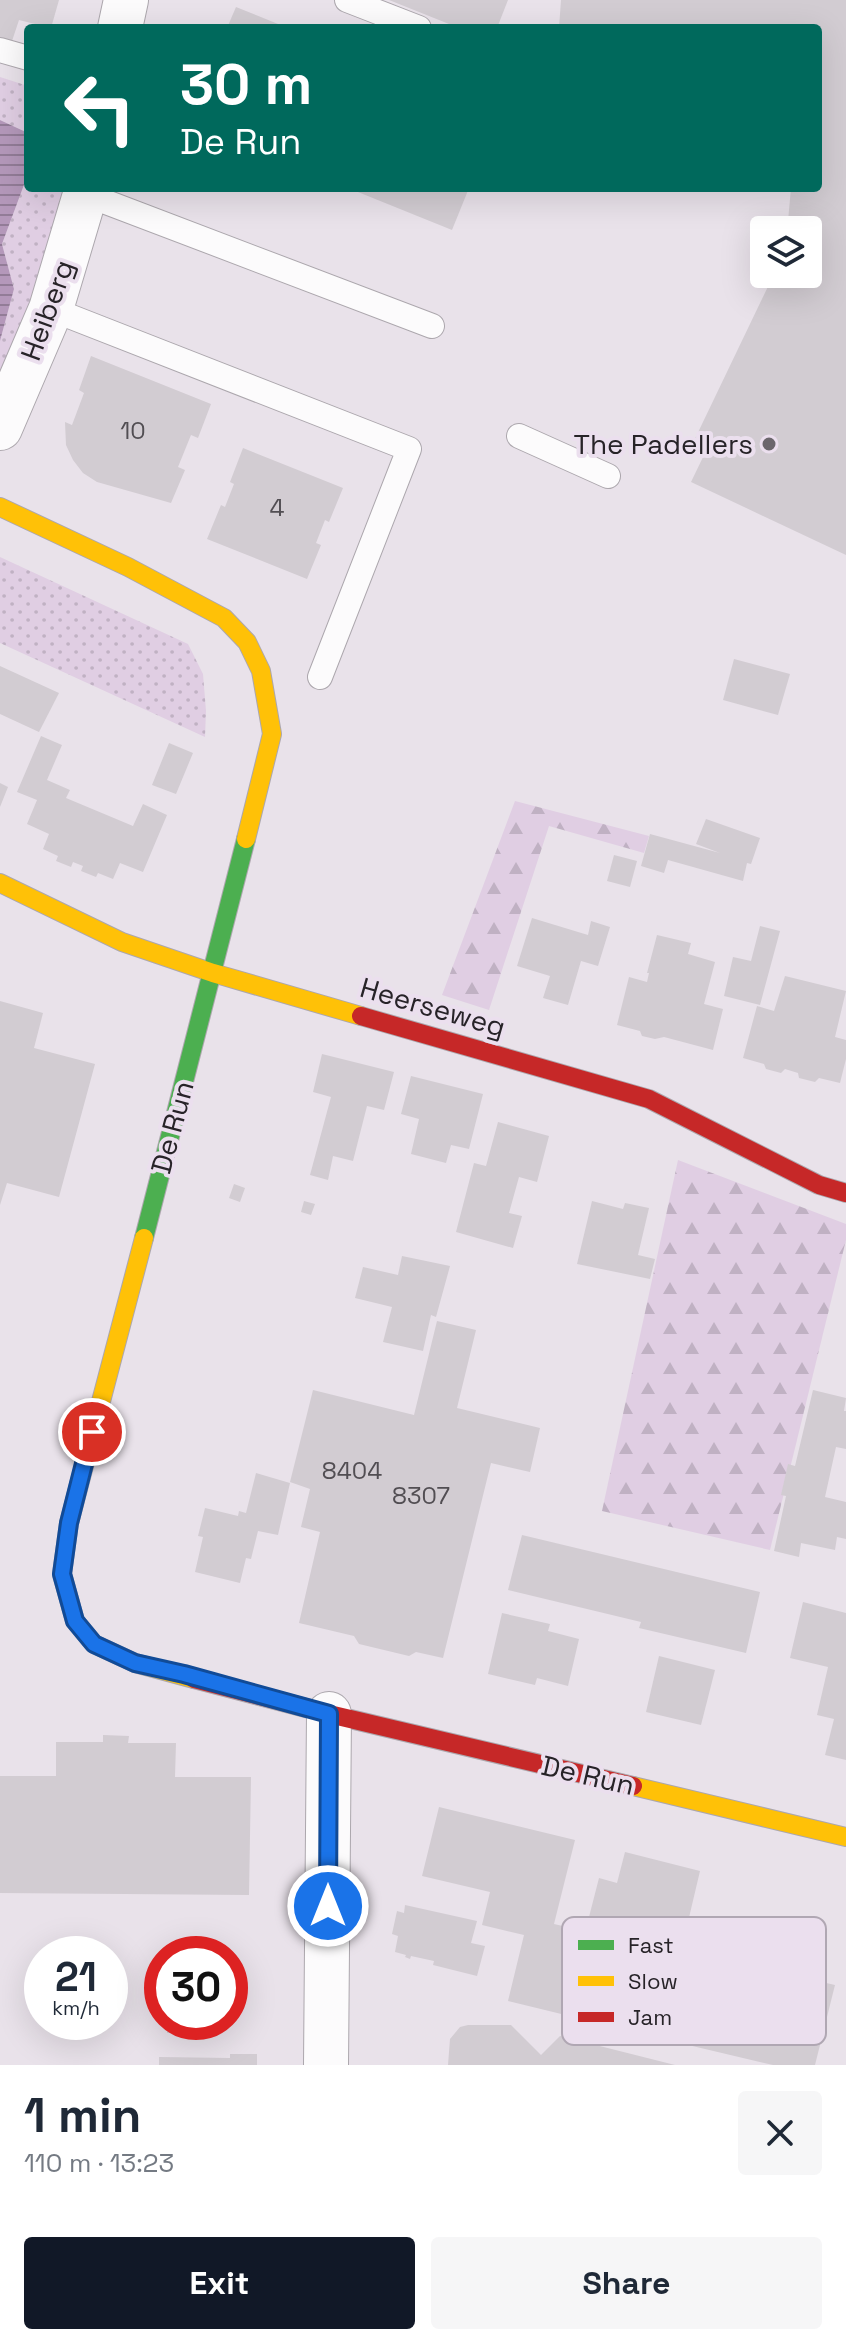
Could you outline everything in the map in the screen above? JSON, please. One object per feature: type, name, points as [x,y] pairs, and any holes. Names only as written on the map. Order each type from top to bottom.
[{"type":"street","points":[[121,24],[126,0]]},
{"type":"street","name":"Heiberg","points":[[0,428],[51,309],[86,192]]},
{"type":"street","name":"De Run","points":[[0,507],[128,567],[224,618],[247,642],[261,671],[272,734],[213,973],[69,1523],[62,1574],[75,1621],[94,1644],[135,1663],[329,1714],[846,1837]]},
{"type":"street","name":"Heerseweg","points":[[0,883],[122,942],[213,973],[649,1099],[819,1185],[846,1193]]},
{"type":"street","points":[[326,2065],[329,1714]]},
{"type":"lane","points":[[347,0],[409,24]]},
{"type":"lane","points":[[0,50],[24,57]]},
{"type":"lane","points":[[89,192],[432,326]]},
{"type":"lane","points":[[51,309],[409,449],[320,677]]},
{"type":"lane","points":[[519,436],[608,476]]},
{"type":"green space","points":[[0,77],[24,85],[24,131],[0,120]]},
{"type":"green space","points":[[24,185],[24,192],[64,192],[38,301],[0,396],[0,341],[14,289],[2,244]]},
{"type":"green space","points":[[0,557],[188,644],[203,674],[205,737],[0,643]]},
{"type":"green space","points":[[515,801],[649,836],[644,853],[549,826],[489,1010],[442,995]]},
{"type":"green space","points":[[678,1160],[846,1224],[846,1240],[770,1550],[602,1511]]},
{"type":"shaded area","points":[[0,120],[24,131],[24,185],[2,244],[14,289],[0,341]]},
{"type":"building","points":[[0,0],[59,0],[52,24],[19,20],[11,44],[0,41]]},
{"type":"building","points":[[389,0],[508,0],[499,24],[449,24]]},
{"type":"building","points":[[561,0],[846,0],[846,555],[691,482],[705,453],[691,447],[767,288],[822,288],[822,216],[788,216],[791,192],[822,192],[822,24],[559,24]]},
{"type":"building","points":[[236,7],[278,24],[229,24]]},
{"type":"building","points":[[358,192],[467,192],[452,230]]},
{"type":"building","points":[[91,356],[211,404],[198,438],[191,435],[178,467],[185,470],[171,503],[97,482],[83,473],[73,460],[66,445],[65,422],[72,425],[84,393],[79,390]]},
{"type":"building","points":[[243,448],[343,488],[329,522],[325,520],[316,543],[321,545],[307,579],[207,539],[221,505],[225,507],[234,484],[230,482]]},
{"type":"building","points":[[734,659],[790,674],[778,715],[723,700]]},
{"type":"building","points":[[0,666],[59,693],[39,732],[0,714]]},
{"type":"building","points":[[41,736],[62,745],[47,780],[70,790],[66,798],[133,826],[143,804],[167,815],[143,872],[120,863],[113,879],[98,873],[96,877],[81,871],[83,866],[73,862],[71,867],[56,861],[58,856],[43,849],[49,834],[27,824],[37,800],[17,792]]},
{"type":"building","points":[[169,743],[193,753],[176,794],[152,785]]},
{"type":"building","points":[[0,783],[8,787],[0,807]]},
{"type":"building","points":[[706,819],[760,838],[751,864],[747,863],[743,881],[668,860],[664,873],[641,866],[650,834],[720,853],[696,844]]},
{"type":"building","points":[[614,855],[637,861],[630,887],[607,881]]},
{"type":"building","points":[[532,918],[588,935],[591,921],[610,927],[598,966],[581,961],[568,1005],[543,998],[550,976],[517,966]]},
{"type":"building","points":[[760,926],[780,931],[760,1005],[724,996],[733,957],[751,961]]},
{"type":"building","points":[[657,935],[691,943],[688,954],[715,962],[704,1004],[723,1009],[713,1050],[664,1037],[655,1039],[642,1036],[640,1031],[617,1025],[629,977],[647,982]]},
{"type":"building","points":[[785,976],[846,991],[835,1037],[846,1040],[846,1059],[840,1083],[819,1078],[815,1082],[799,1078],[798,1073],[766,1069],[764,1064],[743,1058],[757,1006],[774,1011]]},
{"type":"building","points":[[0,1001],[43,1013],[34,1048],[95,1064],[59,1197],[7,1183],[0,1205]]},
{"type":"building","points":[[322,1054],[394,1072],[384,1110],[367,1106],[353,1161],[333,1156],[328,1180],[310,1175],[331,1097],[313,1092]]},
{"type":"building","points":[[411,1076],[483,1094],[469,1149],[451,1145],[446,1163],[411,1154],[419,1119],[401,1114]]},
{"type":"building","points":[[498,1122],[549,1136],[537,1182],[519,1177],[509,1213],[522,1216],[513,1248],[456,1232],[474,1163],[486,1166]]},
{"type":"building","points":[[234,1184],[245,1188],[240,1202],[229,1198]]},
{"type":"building","points":[[304,1201],[315,1204],[311,1215],[301,1212]]},
{"type":"building","points":[[592,1201],[623,1209],[625,1203],[649,1208],[638,1255],[655,1259],[650,1279],[577,1264]]},
{"type":"building","points":[[402,1256],[450,1266],[436,1317],[431,1315],[423,1351],[383,1342],[392,1307],[355,1298],[363,1267],[398,1275]]},
{"type":"building","points":[[437,1321],[476,1330],[457,1408],[540,1428],[530,1472],[491,1463],[443,1658],[416,1652],[409,1656],[359,1644],[354,1636],[299,1623],[320,1532],[301,1527],[310,1489],[290,1482],[313,1390],[414,1415]]},
{"type":"building","points":[[813,1390],[846,1398],[846,1449],[836,1447],[825,1497],[846,1502],[846,1539],[837,1537],[835,1550],[801,1543],[799,1557],[774,1551],[786,1496],[781,1495],[788,1464],[795,1466]]},
{"type":"building","points":[[256,1473],[290,1483],[278,1535],[258,1531],[251,1559],[246,1558],[240,1583],[195,1572],[203,1537],[198,1536],[205,1508],[238,1516],[239,1511],[246,1513]]},
{"type":"building","points":[[522,1535],[760,1592],[746,1653],[639,1628],[641,1622],[508,1590]]},
{"type":"building","points":[[803,1602],[846,1613],[846,1760],[825,1755],[834,1719],[817,1715],[828,1667],[790,1658]]},
{"type":"building","points":[[502,1613],[550,1624],[548,1631],[579,1639],[568,1686],[537,1678],[535,1685],[488,1674]]},
{"type":"building","points":[[659,1656],[715,1670],[701,1725],[646,1712]]},
{"type":"building","points":[[103,1735],[129,1736],[128,1743],[176,1743],[175,1777],[251,1777],[249,1895],[0,1893],[0,1776],[56,1776],[56,1742],[103,1742]]},
{"type":"building","points":[[439,1807],[575,1840],[554,1924],[562,1926],[562,2014],[508,2001],[524,1935],[482,1925],[490,1892],[422,1876]]},
{"type":"building","points":[[625,1852],[700,1871],[689,1917],[589,1917],[599,1878],[617,1883]]},
{"type":"building","points":[[405,1905],[477,1921],[471,1943],[485,1946],[477,1976],[433,1965],[434,1961],[411,1956],[410,1959],[395,1952],[398,1936],[392,1934],[397,1911],[404,1913]]},
{"type":"building","points":[[826,1983],[835,1985],[826,2021]]},
{"type":"building","points":[[511,2025],[541,2055],[560,2036],[562,2045],[596,2045],[675,2065],[448,2065],[450,2039],[460,2027]]},
{"type":"building","points":[[688,2045],[820,2045],[815,2065],[773,2065]]},
{"type":"building","points":[[230,2054],[257,2054],[257,2065],[159,2065],[159,2057],[230,2058]]},
{"type":"traffic: fast","points":[[144,1238],[246,839]]},
{"type":"traffic: slow","points":[[0,507],[128,567],[224,618],[247,642],[261,671],[272,734],[246,839]]},
{"type":"traffic: slow","points":[[0,883],[122,942],[213,973],[361,1016]]},
{"type":"traffic: slow","points":[[144,1238],[69,1523],[62,1574],[75,1621],[94,1644],[135,1663],[194,1679]]},
{"type":"traffic: slow","points":[[633,1786],[846,1837]]},
{"type":"traffic: jam","points":[[361,1016],[649,1099],[819,1185],[846,1193]]},
{"type":"traffic: jam","points":[[194,1679],[633,1786]]},
{"type":"place","name":"The Padellers","points":[[769,444]]},
{"type":"route","points":[[92,1432],[69,1523],[62,1574],[75,1621],[94,1644],[135,1663],[329,1714],[328,1906]]}]
